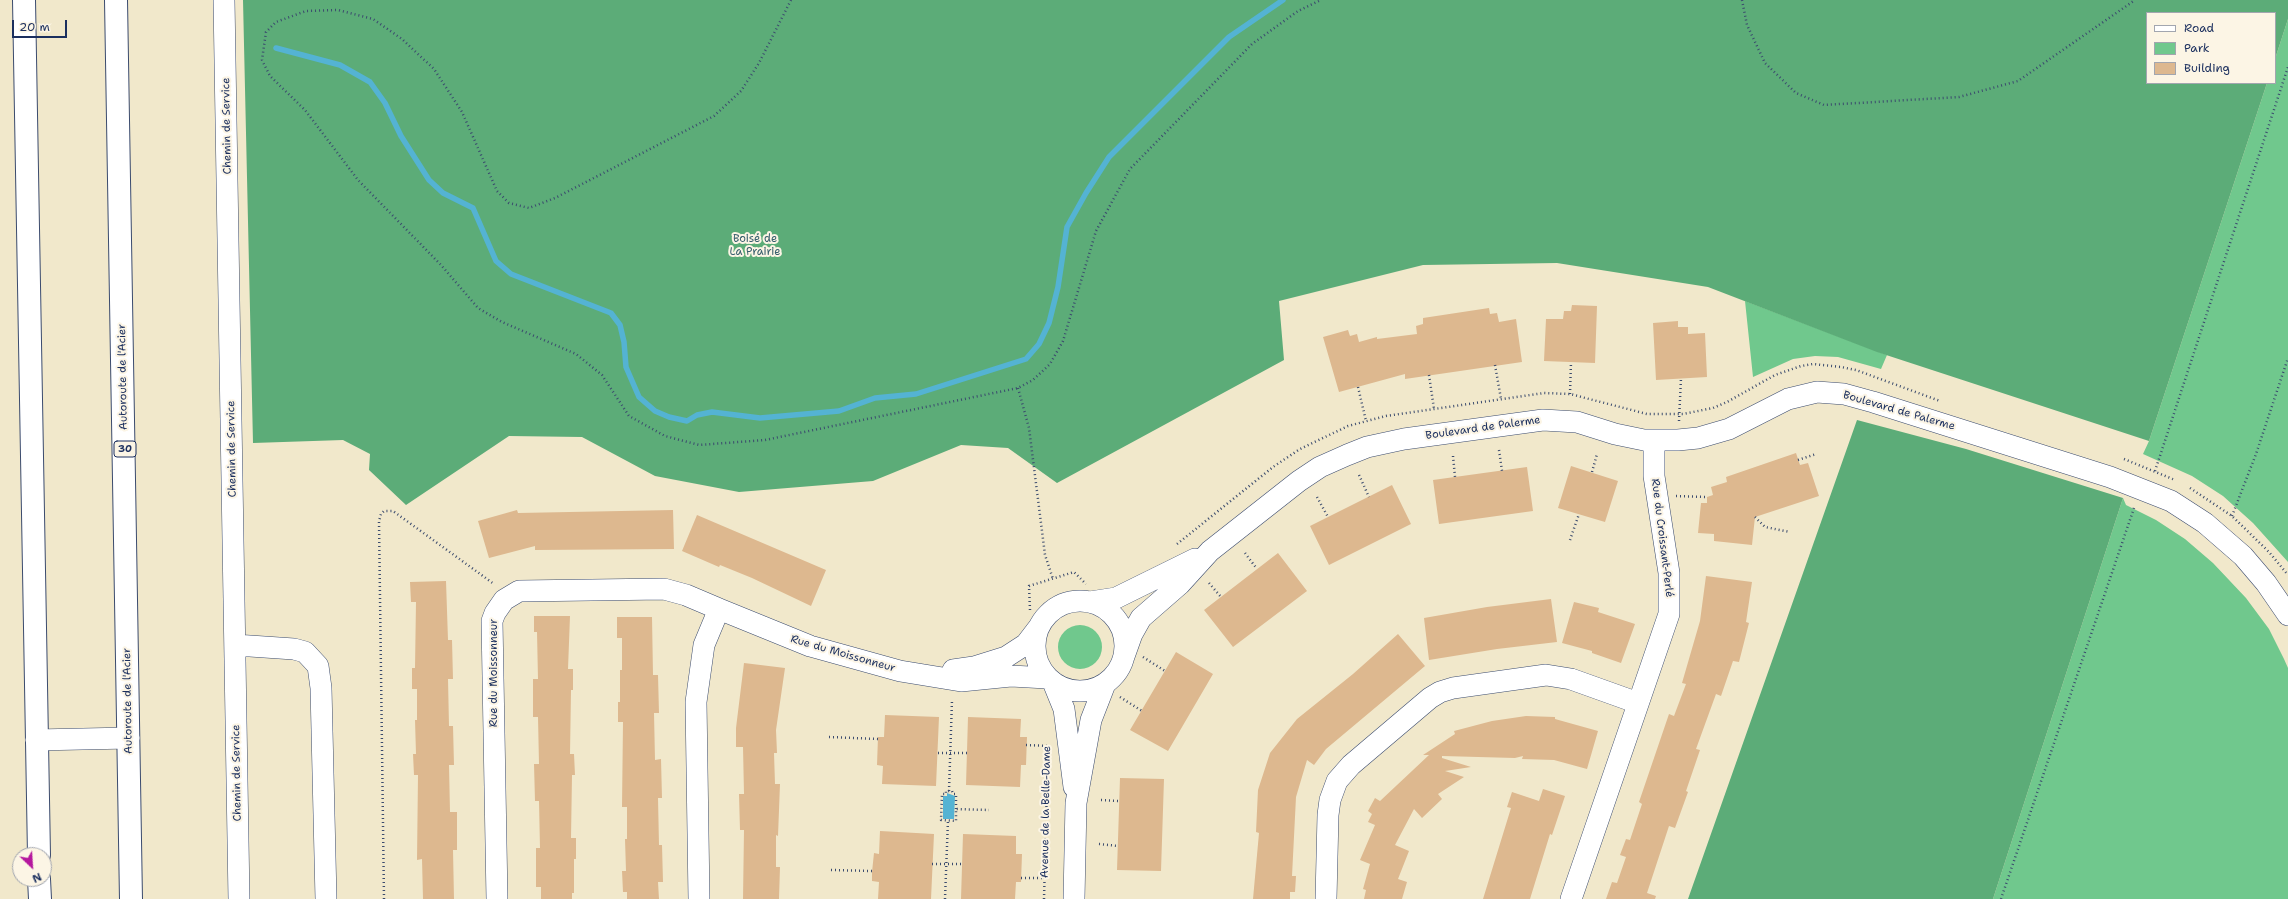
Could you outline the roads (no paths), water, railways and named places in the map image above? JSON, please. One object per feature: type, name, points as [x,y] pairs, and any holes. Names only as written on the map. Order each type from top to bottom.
[{"type":"highway","points":[[24,0],[39,847]]},
{"type":"highway","name":"Autoroute de l'Acier","points":[[116,0],[131,899]]},
{"type":"highway","points":[[39,887],[40,899]]},
{"type":"street","name":"Chemin de Service","points":[[224,0],[240,899]]},
{"type":"street","name":"Boulevard de Palerme","points":[[1132,659],[1132,634],[1141,618],[1180,584],[1210,551],[1305,477],[1329,462],[1366,447],[1530,420],[1555,419],[1577,422],[1633,438],[1654,440],[1693,438],[1719,433],[1742,424],[1780,402],[1810,393],[1844,394],[1873,402],[2110,477],[2171,501],[2205,523],[2243,556],[2270,587],[2288,615]]},
{"type":"street","name":"Rue du Croissant-Perlé","points":[[1571,899],[1666,626],[1670,602],[1669,573],[1653,465],[1654,440]]},
{"type":"street","name":"Boulevard de Palerme","points":[[1090,602],[1116,598],[1210,551]]},
{"type":"street","name":"Rue du Moissonneur","points":[[497,899],[492,621],[499,606],[512,594],[528,590],[664,589],[686,595],[816,648],[879,666],[951,680],[970,681],[1011,676],[1050,680]]},
{"type":"street","points":[[1082,601],[1090,602],[1104,608],[1116,619],[1123,632],[1125,647],[1132,659],[1116,674],[1112,690],[1079,692],[1065,689],[1050,680],[1039,667],[1035,654],[1035,640],[1039,627],[1045,617],[1064,604],[1082,601]]},
{"type":"street","points":[[699,899],[696,702],[704,645],[719,609]]},
{"type":"street","name":"Rue du Moissonneur","points":[[925,675],[974,667],[1006,657],[1026,644],[1039,627]]},
{"type":"street","points":[[235,645],[294,649],[305,652],[318,666],[322,688],[326,899]]},
{"type":"street","points":[[1326,899],[1330,800],[1337,780],[1351,765],[1435,695],[1464,686],[1546,675],[1571,679],[1638,703]]},
{"type":"street","name":"Avenue de la Belle-Dame","points":[[1050,680],[1062,704],[1066,722],[1069,758],[1076,803]]},
{"type":"street","name":"Avenue de la Belle-Dame","points":[[1074,899],[1076,803],[1091,720],[1112,690]]},
{"type":"street","points":[[36,740],[129,738]]},
{"type":"water","points":[[947,793],[955,796],[954,819],[943,819],[943,796],[947,796]]},
{"type":"waterway","points":[[276,48],[340,65],[370,82],[385,103],[401,136],[429,180],[443,193],[473,208],[496,261],[511,274],[611,313],[620,325],[624,342],[626,367],[639,397],[655,411],[669,417],[687,421],[697,415],[712,412],[760,418],[839,411],[875,398],[916,394],[1026,359],[1039,344],[1049,323],[1058,287],[1067,227],[1086,193],[1109,157],[1229,37],[1283,0]]},
{"type":"park label","name":"Boisé de La Prairie","points":[[755,245]]}]
